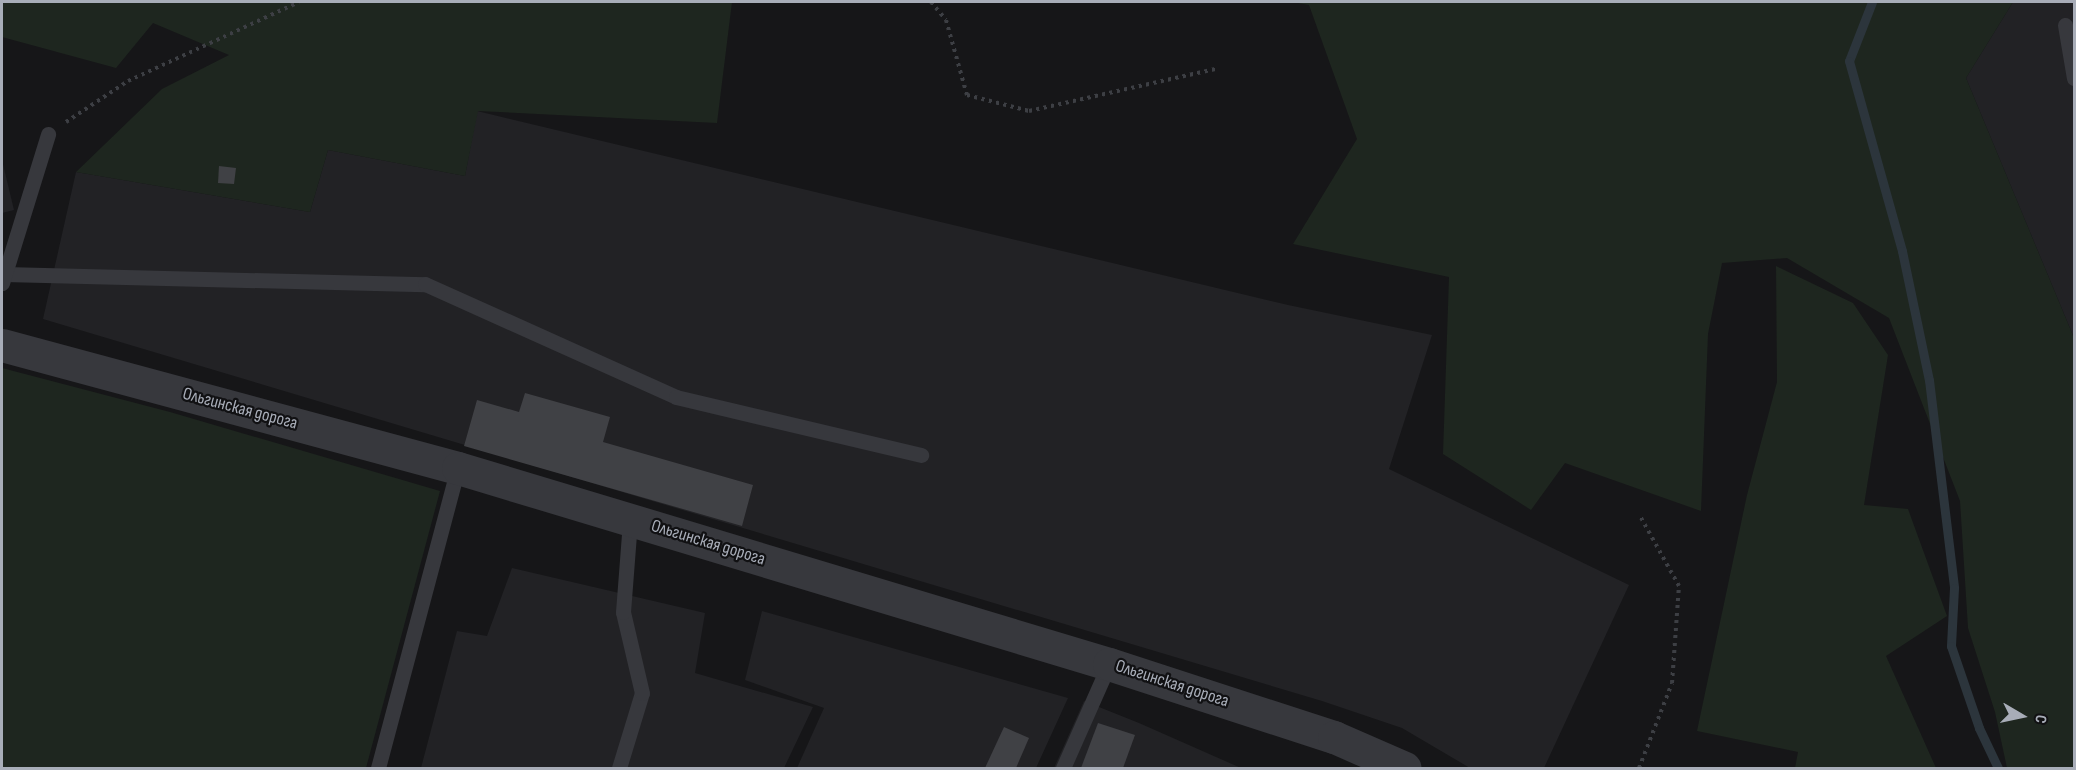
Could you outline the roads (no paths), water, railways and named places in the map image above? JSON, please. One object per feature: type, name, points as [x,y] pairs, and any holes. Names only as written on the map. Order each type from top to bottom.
[{"type":"street","name":"Ольгинская дорога","points":[[2,345],[458,468],[1109,664],[1334,737],[1372,761],[1405,768]]},
{"type":"lane","points":[[2065,25],[2074,78]]},
{"type":"lane","points":[[48,134],[3,279],[425,284],[676,397],[921,455]]},
{"type":"lane","points":[[378,768],[458,468]]},
{"type":"lane","points":[[619,768],[642,693],[623,612],[630,520]]},
{"type":"lane","points":[[1063,768],[1109,664]]},
{"type":"waterway","points":[[1872,2],[1849,61],[1902,251],[1929,380],[1954,588],[1951,646],[1979,728],[1998,768]]}]
